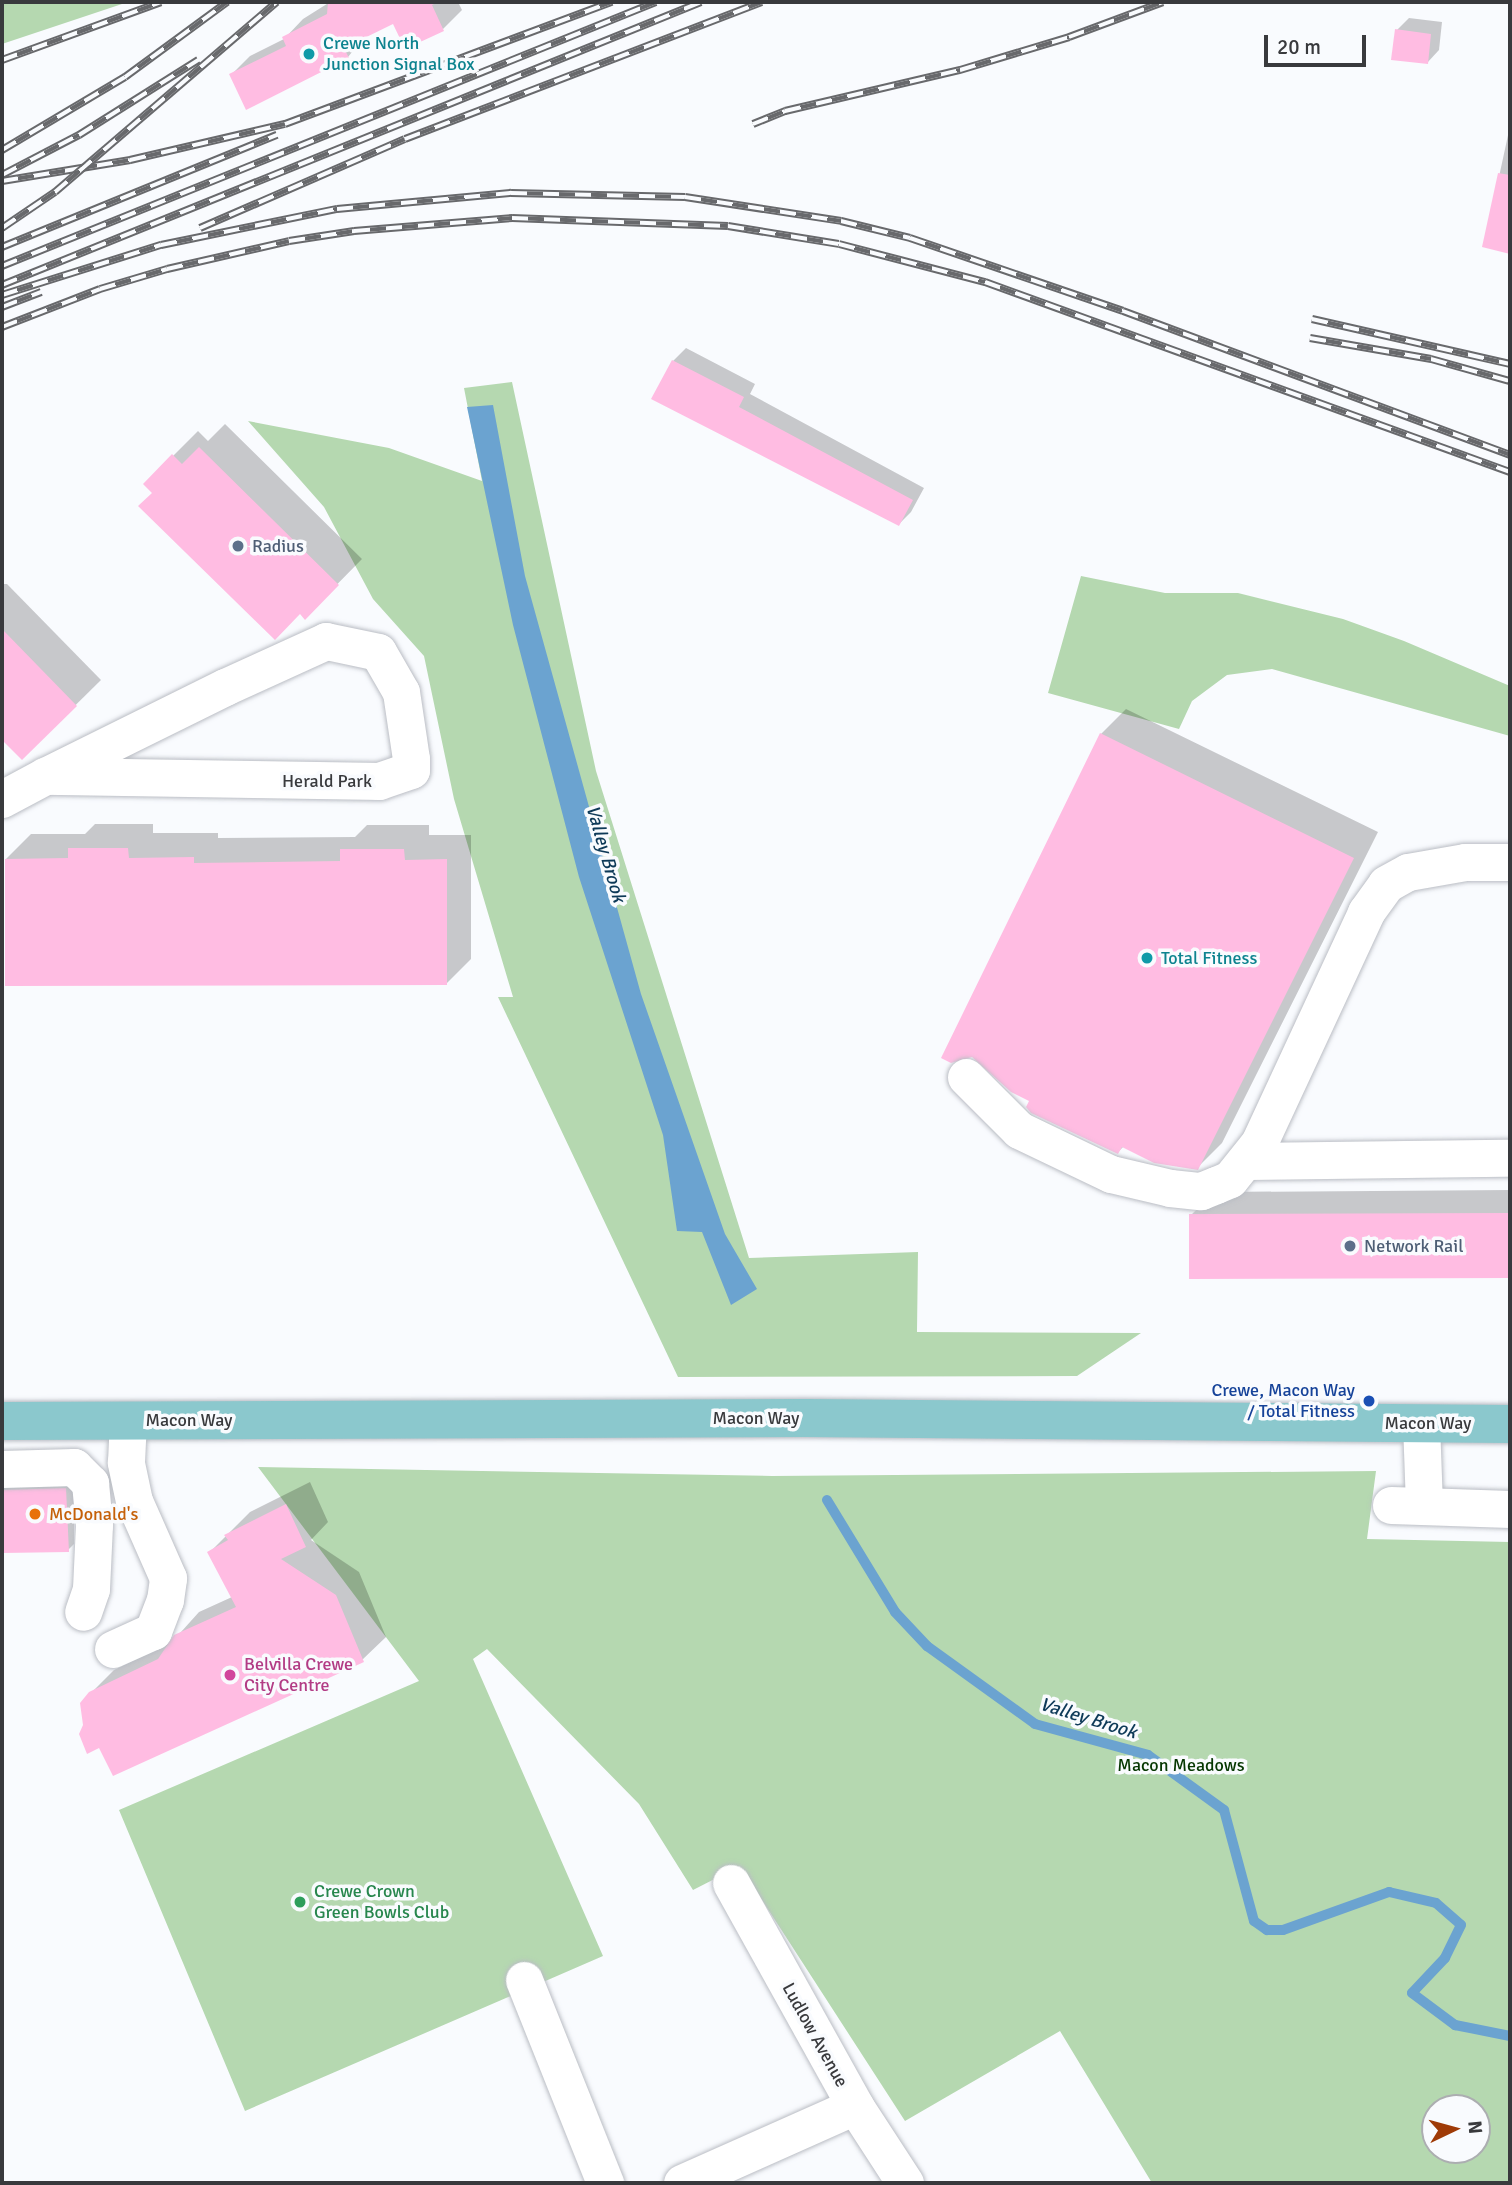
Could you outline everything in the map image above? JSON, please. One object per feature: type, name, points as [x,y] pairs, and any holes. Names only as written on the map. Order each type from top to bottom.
[{"type":"main road","name":"Macon Way","points":[[2,1421],[805,1418],[1510,1424]]},
{"type":"street","name":"Herald Park","points":[[327,641],[378,653],[401,692],[411,759],[411,770],[379,781],[44,776],[327,641]]},
{"type":"street","points":[[2,800],[44,776]]},
{"type":"street","points":[[966,1077],[1019,1130],[1111,1174],[1200,1191],[1230,1179],[1247,1161],[1366,912],[1386,884],[1408,872],[1465,862],[1510,862]]},
{"type":"street","points":[[1247,1161],[1510,1158]]},
{"type":"street","points":[[113,1649],[153,1631],[168,1578],[134,1501],[126,1462],[128,1420]]},
{"type":"street","points":[[1421,1423],[1407,1505],[1510,1509]]},
{"type":"street","points":[[2,1469],[74,1467],[90,1483],[94,1525],[91,1577],[83,1612]]},
{"type":"street","name":"Ludlow Avenue","points":[[731,1883],[855,2105],[905,2183]]},
{"type":"street","points":[[524,1980],[605,2183]]},
{"type":"street","points":[[682,2183],[855,2105]]},
{"type":"green space","points":[[2,2],[128,2],[2,44]]},
{"type":"green space","points":[[512,382],[596,771],[749,1258],[918,1252],[917,1332],[1141,1333],[1077,1376],[678,1377],[498,997],[513,997],[454,799],[424,656],[373,599],[324,507],[248,421],[389,448],[482,481],[464,388]]},
{"type":"green space","points":[[1081,576],[1165,593],[1238,593],[1343,619],[1404,641],[1510,686],[1510,736],[1272,669],[1227,675],[1192,701],[1179,729],[1048,693]]},
{"type":"green space","name":"Macon Meadows","points":[[258,1467],[772,1476],[1376,1471],[1367,1539],[1510,1542],[1510,2183],[1152,2183],[1060,2031],[905,2121],[740,1866],[693,1890],[639,1804],[487,1649],[473,1659],[603,1956],[245,2111],[119,1810],[419,1681]]},
{"type":"water","points":[[493,405],[525,576],[641,994],[725,1234],[757,1289],[731,1305],[702,1232],[677,1231],[663,1135],[579,877],[513,625],[467,407]]},
{"type":"building","name":"Crewe North Junction Signal Box","points":[[328,2],[438,2],[432,5],[444,31],[405,49],[393,24],[344,48],[349,58],[246,110],[229,74],[286,46],[282,37],[327,14]]},
{"type":"building","points":[[1395,29],[1431,34],[1428,64],[1391,60]]},
{"type":"building","points":[[1498,173],[1510,175],[1510,254],[1482,247]]},
{"type":"building","points":[[672,360],[744,397],[739,407],[913,500],[899,526],[651,399]]},
{"type":"building","name":"Radius","points":[[199,447],[339,585],[305,620],[300,614],[275,640],[138,506],[152,493],[143,484],[172,454],[182,464]]},
{"type":"building","points":[[2,629],[77,706],[22,760],[2,740]]},
{"type":"building","name":"Total Fitness","points":[[1100,733],[1354,858],[1198,1170],[1154,1163],[1122,1147],[1118,1154],[1031,1113],[1026,1107],[1029,1101],[1011,1092],[972,1057],[951,1063],[941,1058]]},
{"type":"building","points":[[68,848],[128,848],[129,858],[194,857],[194,863],[340,861],[340,849],[404,849],[405,860],[447,859],[447,985],[5,986],[5,859],[68,858]]},
{"type":"building","name":"Network Rail","points":[[1510,1213],[1510,1278],[1189,1279],[1189,1214]]},
{"type":"building","name":"McDonald's","points":[[66,1488],[69,1552],[2,1553],[2,1490]]},
{"type":"building","name":"Belvilla Crewe City Centre","points":[[286,1504],[306,1547],[281,1559],[336,1595],[364,1662],[113,1776],[99,1748],[87,1754],[79,1734],[83,1725],[80,1703],[89,1692],[158,1659],[174,1635],[236,1607],[207,1552],[228,1540],[224,1535]]},
{"type":"waterway","name":"Valley Brook","points":[[827,1500],[895,1612],[927,1646],[1035,1724],[1148,1755],[1224,1810],[1254,1921],[1267,1930],[1283,1930],[1389,1892],[1436,1903],[1461,1925],[1445,1958],[1412,1993],[1455,2025],[1510,2036]]},
{"type":"railway","points":[[2,60],[161,2]]},
{"type":"railway","points":[[2,150],[125,77],[227,2]]},
{"type":"railway","points":[[2,228],[55,192],[277,2]]},
{"type":"railway","points":[[2,181],[130,160],[285,124],[612,2]]},
{"type":"railway","points":[[2,266],[656,2]]},
{"type":"railway","points":[[2,285],[701,2]]},
{"type":"railway","points":[[200,228],[405,139],[762,2]]},
{"type":"railway","points":[[753,124],[785,111],[960,70],[1069,37],[1163,2]]},
{"type":"railway","points":[[2,175],[79,135],[198,60]]},
{"type":"railway","points":[[2,247],[277,135]]},
{"type":"railway","points":[[2,295],[161,245],[337,209],[511,193],[685,197],[841,221],[910,238],[1123,311],[1510,455]]},
{"type":"railway","points":[[2,327],[100,289],[167,269],[289,241],[354,231],[512,218],[728,226],[839,244],[985,282],[1510,472]]},
{"type":"railway","points":[[2,307],[41,292]]},
{"type":"railway","points":[[1312,319],[1510,364]]},
{"type":"railway","points":[[1310,338],[1431,359],[1510,381]]},
{"type":"place","name":"Crewe North Junction Signal Box","points":[[309,54]]},
{"type":"place","name":"Radius","points":[[238,546]]},
{"type":"place","name":"Total Fitness","points":[[1147,958]]},
{"type":"place","name":"Network Rail","points":[[1350,1246]]},
{"type":"place","name":"Crewe, Macon Way / Total Fitness","points":[[1369,1401]]},
{"type":"place","name":"McDonald's","points":[[35,1514]]},
{"type":"place","name":"Belvilla Crewe City Centre","points":[[230,1675]]},
{"type":"place","name":"Crewe Crown Green Bowls Club","points":[[300,1902]]}]
